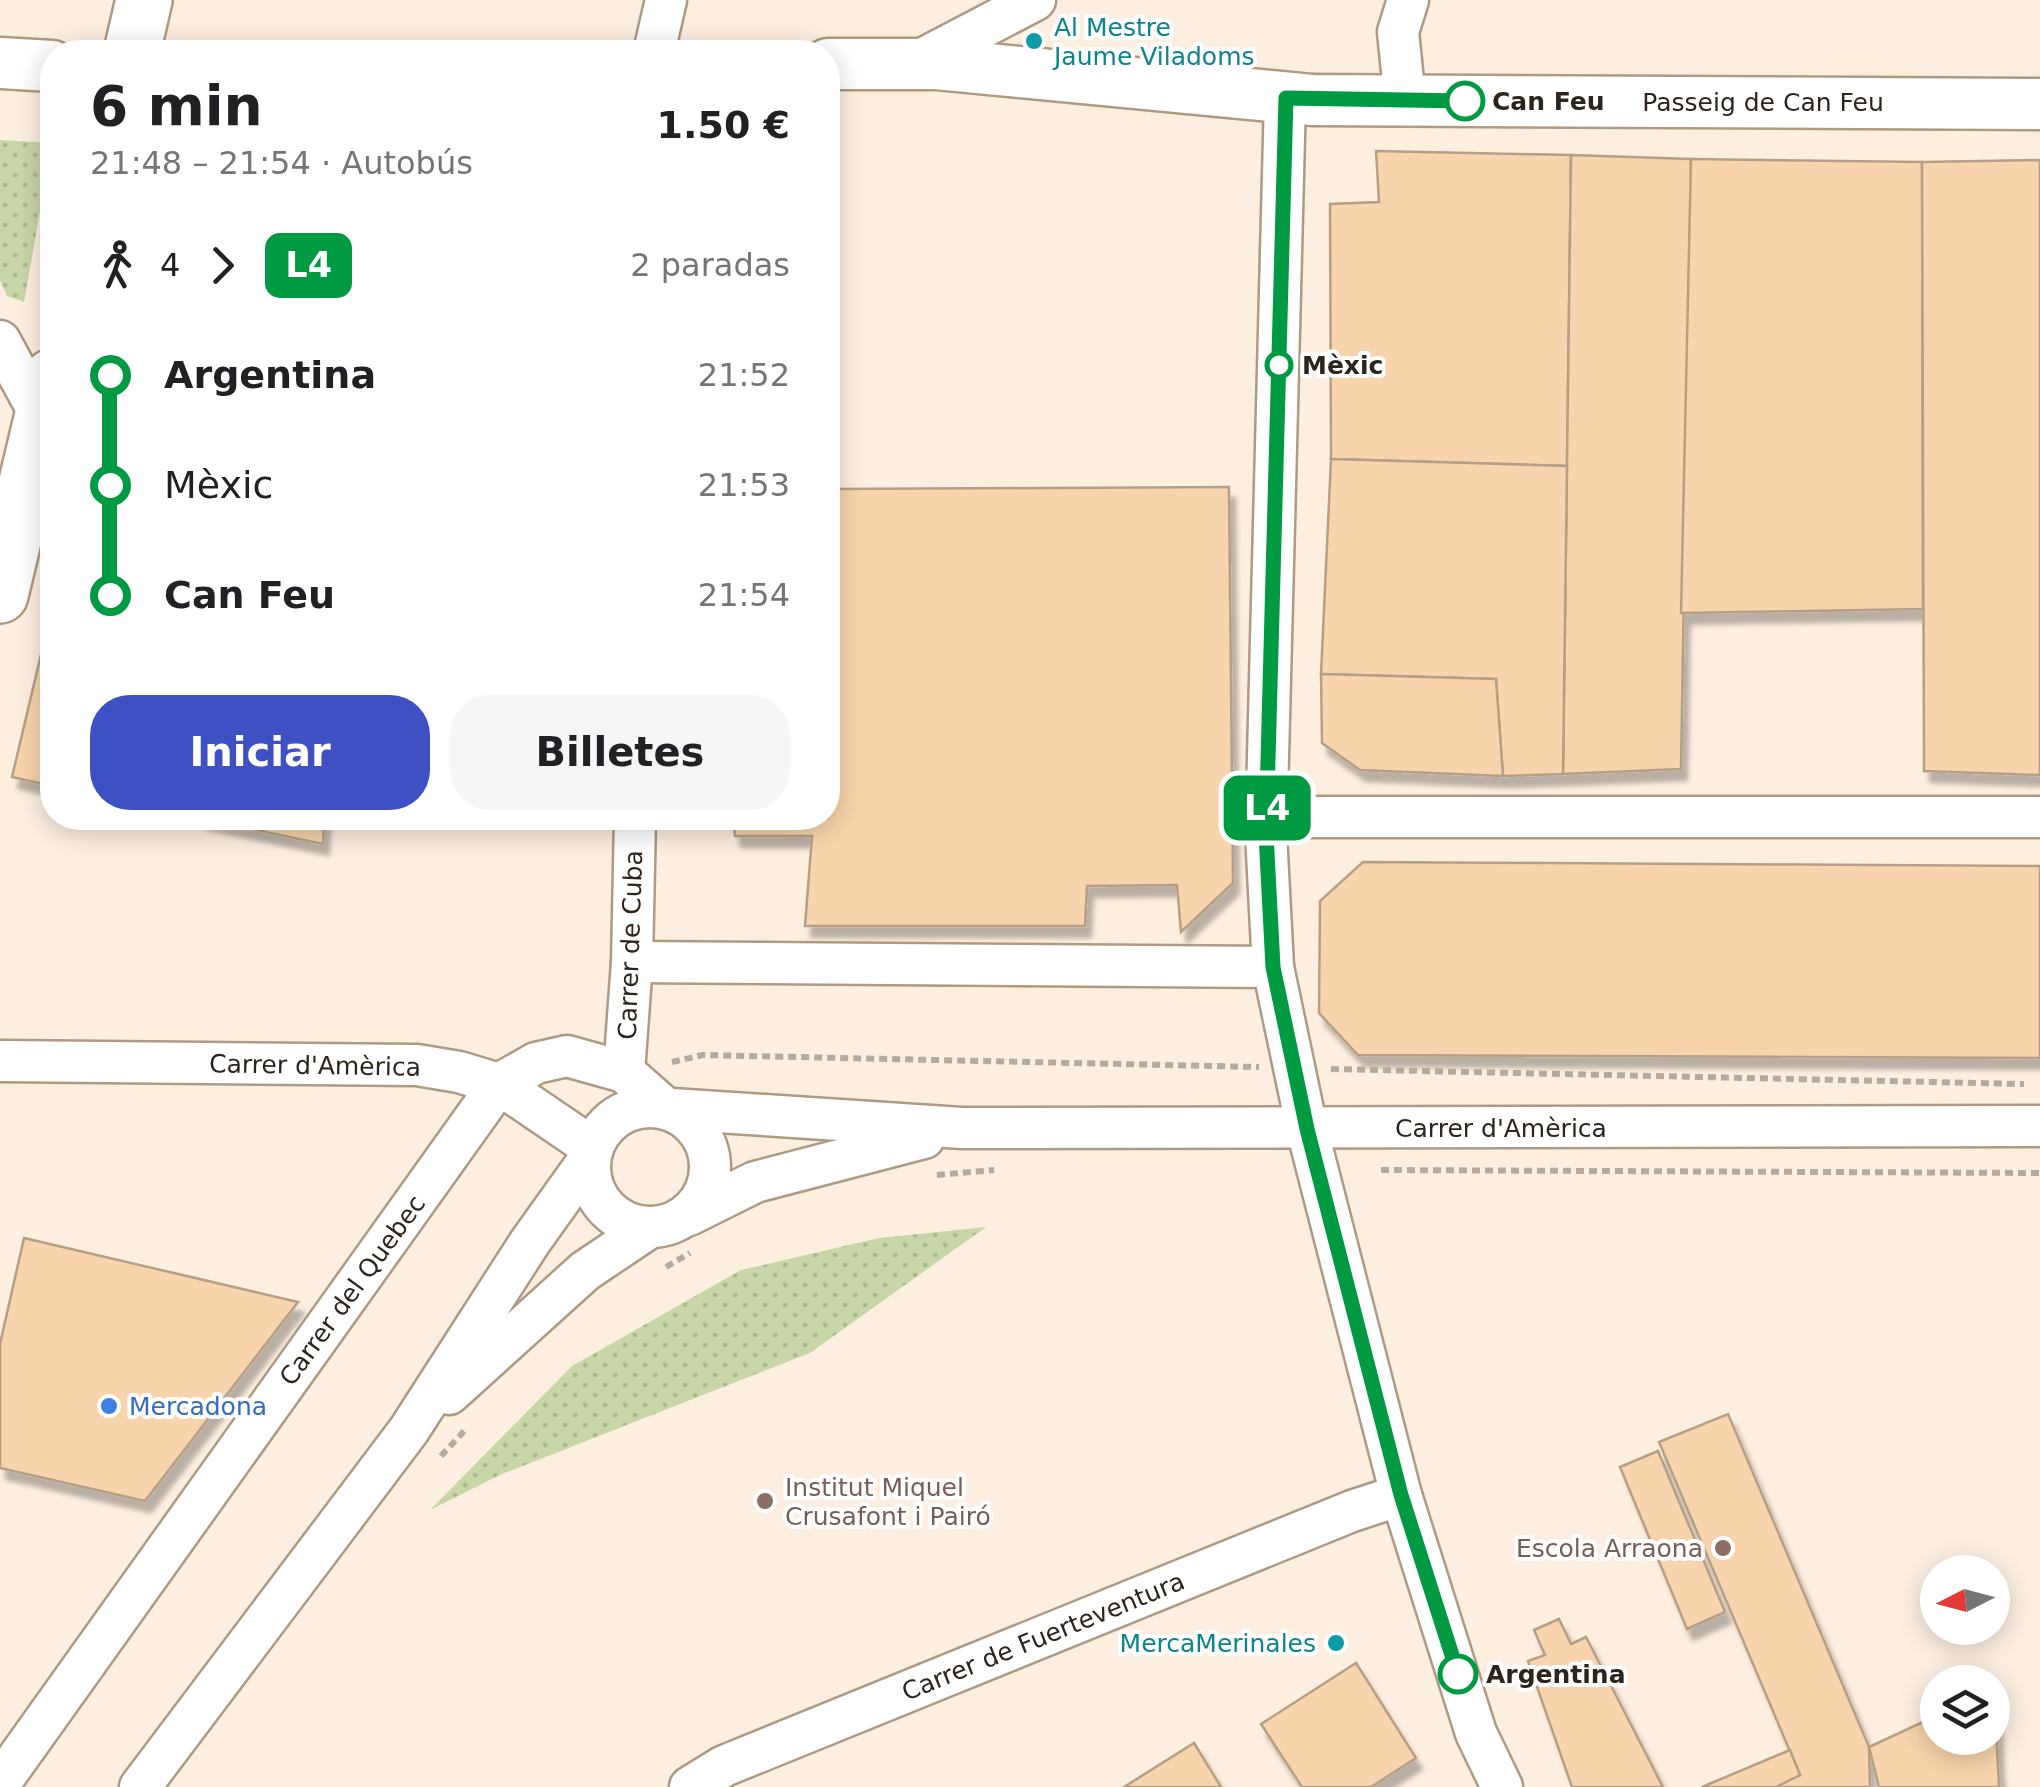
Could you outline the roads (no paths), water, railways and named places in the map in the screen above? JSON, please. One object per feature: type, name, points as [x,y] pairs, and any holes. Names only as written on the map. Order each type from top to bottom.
[{"type":"main road","points":[[135,40],[144,0]]},
{"type":"main road","points":[[0,596],[40,427]]},
{"type":"street","points":[[657,40],[666,0]]},
{"type":"street","points":[[913,64],[1034,0]]},
{"type":"street","points":[[1406,100],[1398,32],[1408,0]]},
{"type":"street","points":[[0,63],[40,65]]},
{"type":"street","name":"Passeig de Can Feu","points":[[840,64],[913,64],[1286,98],[2040,104]]},
{"type":"street","points":[[1286,98],[1267,817],[1273,967],[1307,1129],[1401,1495],[1476,1733],[1502,1787]]},
{"type":"street","points":[[0,341],[40,389]]},
{"type":"street","points":[[1267,817],[2040,818]]},
{"type":"street","name":"Carrer de Cuba","points":[[624,1072],[632,962],[635,830]]},
{"type":"street","points":[[632,962],[1273,967]]},
{"type":"street","points":[[567,1056],[624,1072],[669,1109],[691,1121],[709,1149],[711,1173],[694,1232],[671,1224],[649,1228],[626,1223],[610,1213],[591,1178],[592,1153],[498,1084],[536,1064],[567,1056]]},
{"type":"street","name":"Carrer d'Amèrica","points":[[0,1061],[417,1065],[498,1084]]},
{"type":"street","name":"Carrer del Quebec","points":[[0,1783],[498,1084]]},
{"type":"street","points":[[140,1787],[410,1430],[592,1153],[604,1127],[617,1116],[641,1106],[669,1109]]},
{"type":"street","name":"Carrer d'Amèrica","points":[[669,1109],[962,1128],[2040,1126]]},
{"type":"street","name":"Carrer d'Amèrica","points":[[694,1232],[755,1182],[962,1128]]},
{"type":"street","points":[[410,1430],[585,1271],[649,1228]]},
{"type":"street","name":"Carrer de Fuerteventura","points":[[690,1787],[724,1766],[1352,1511],[1401,1495]]},
{"type":"place","name":"Al Mestre Jaume Viladoms","points":[[1034,41]]},
{"type":"place","name":"Can Feu","points":[[1465,101]]},
{"type":"place","name":"Mèxic","points":[[1279,365]]},
{"type":"place","name":"Mercadona","points":[[109,1406]]},
{"type":"place","name":"Institut Miquel Crusafont i Pairó","points":[[765,1501]]},
{"type":"place","name":"Escola Arraona","points":[[1723,1548]]},
{"type":"place","name":"MercaMerinales","points":[[1336,1643]]},
{"type":"place","name":"Argentina","points":[[1458,1674]]}]
